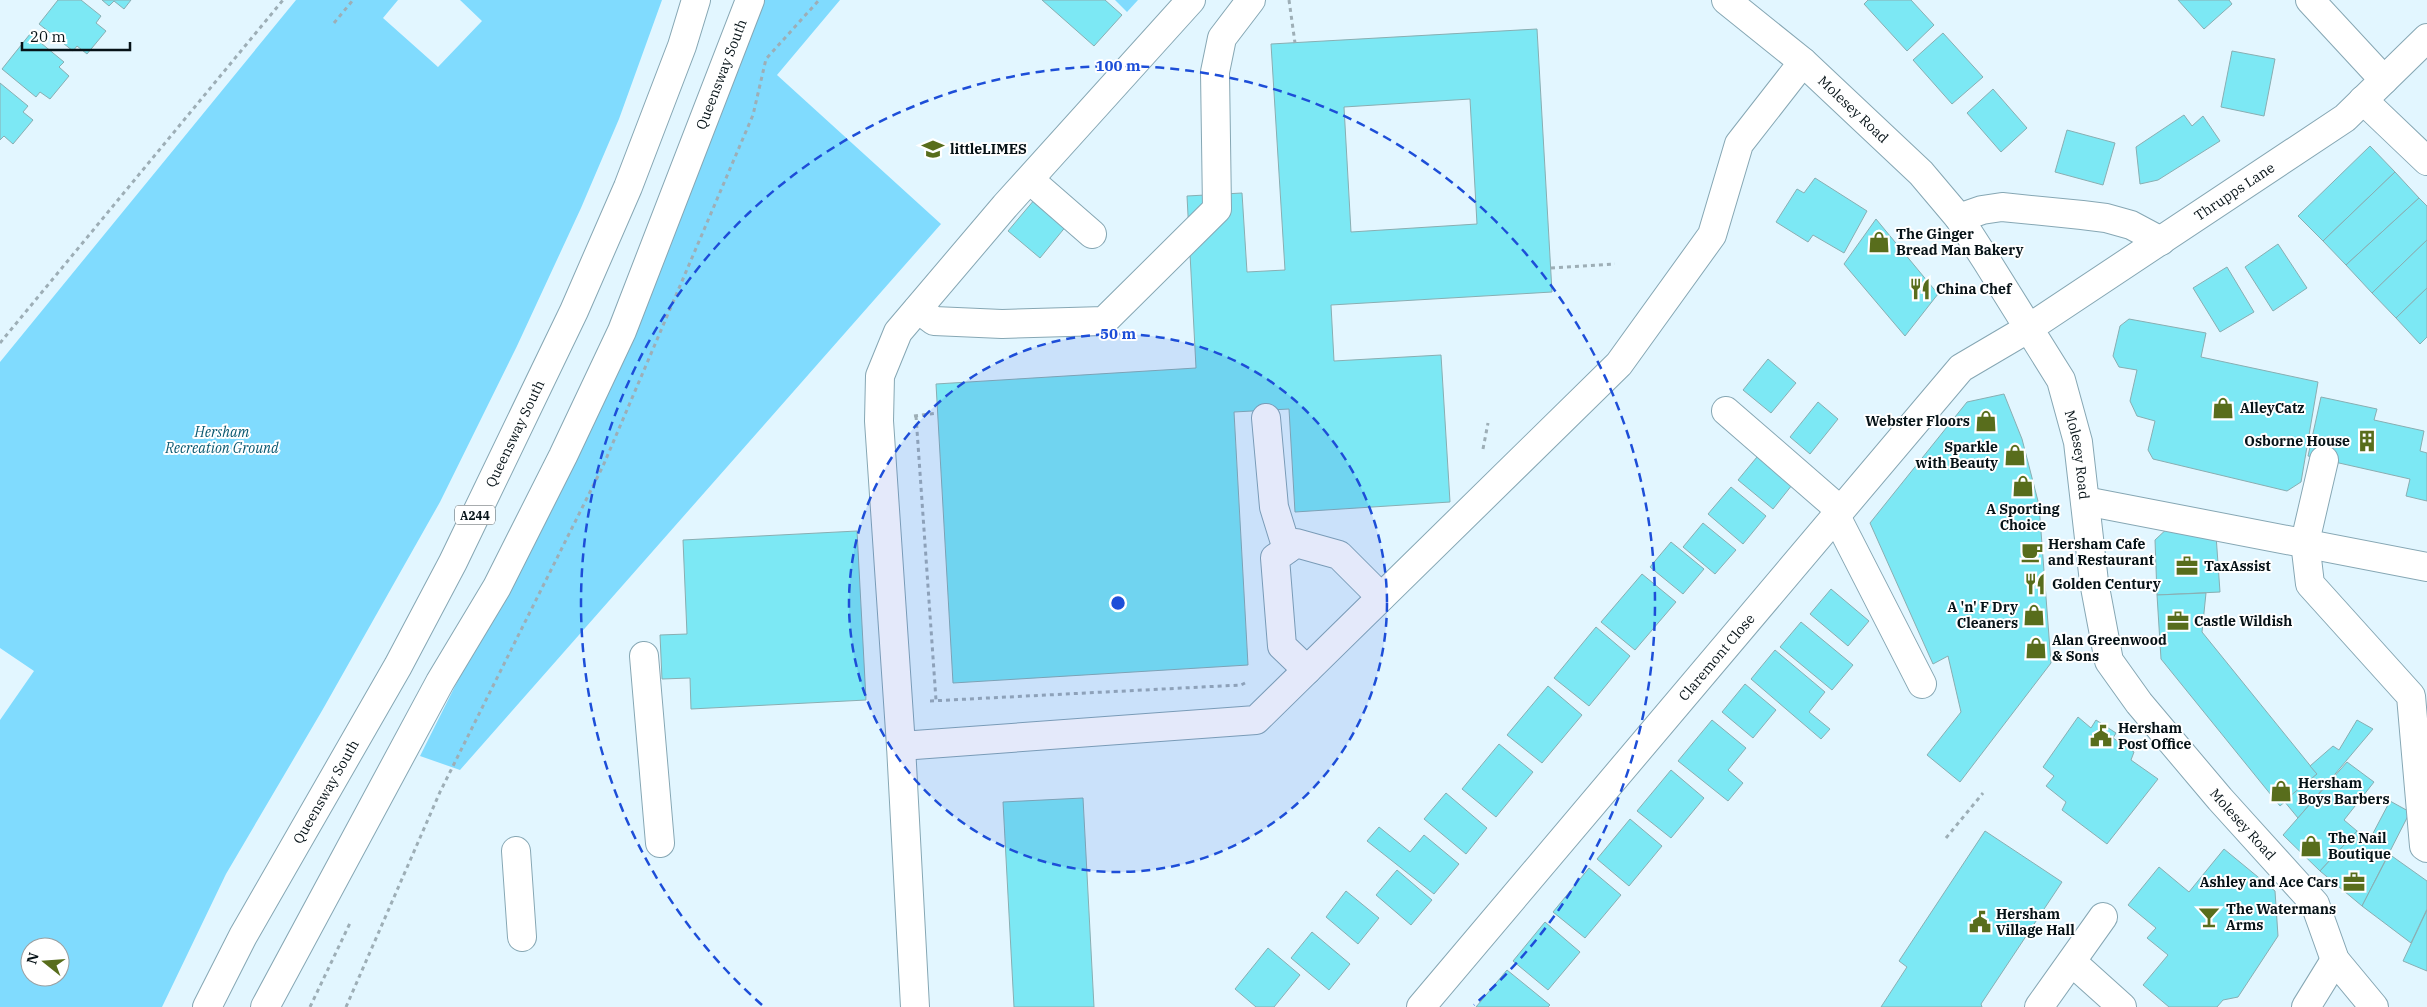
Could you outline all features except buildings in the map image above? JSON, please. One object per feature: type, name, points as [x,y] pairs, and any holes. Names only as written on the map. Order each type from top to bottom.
[{"type":"street","name":"Queensway South","points":[[207,1007],[243,936],[398,666],[453,562],[574,311],[628,187],[682,46],[696,0]]},
{"type":"street","name":"Queensway South","points":[[266,1007],[440,682],[497,587],[622,332],[750,0]]},
{"type":"street","points":[[915,1007],[901,746],[879,421],[880,376],[898,332],[1030,180],[1191,0]]},
{"type":"street","points":[[918,309],[934,321],[1002,324],[1104,321],[1217,209],[1214,72],[1222,38],[1251,0]]},
{"type":"street","name":"Molesey Road","points":[[1726,0],[1803,62],[1921,173],[1959,218],[2061,380],[2078,442],[2094,582],[2109,661],[2139,703],[2220,799],[2315,904],[2335,960]]},
{"type":"street","points":[[2310,0],[2384,80]]},
{"type":"street","name":"Thrupps Lane","points":[[2028,328],[2345,118],[2427,38]]},
{"type":"street","points":[[901,746],[1256,720],[1619,364],[1712,235],[1739,144],[1803,62]]},
{"type":"street","points":[[2363,100],[2427,160]]},
{"type":"street","points":[[1030,180],[1092,234]]},
{"type":"street","points":[[1959,218],[1982,210],[2002,207],[2082,215],[2106,218],[2131,225],[2161,241]]},
{"type":"street","name":"Claremont Close","points":[[1421,1007],[1961,368],[2028,328]]},
{"type":"street","points":[[1726,411],[1838,513],[1922,684]]},
{"type":"street","points":[[1266,418],[1274,507],[1287,549]]},
{"type":"street","points":[[2324,460],[2306,542],[2310,584],[2411,696],[2424,846],[2427,848]]},
{"type":"street","points":[[2085,501],[2306,542],[2427,567]]},
{"type":"street","points":[[1307,670],[1282,646],[1275,558],[1296,544],[1339,555],[1382,597]]},
{"type":"street","points":[[644,656],[660,843]]},
{"type":"street","points":[[516,851],[522,937]]},
{"type":"street","points":[[2039,1007],[2103,917]]},
{"type":"street","points":[[2306,1007],[2335,960],[2374,1007]]},
{"type":"street","points":[[2072,962],[2122,1007]]},
{"type":"path","points":[[0,343],[283,0]]},
{"type":"path","points":[[334,23],[353,0]]},
{"type":"path","points":[[1289,0],[1295,43]]},
{"type":"path","points":[[1551,268],[1615,264]]},
{"type":"path","points":[[916,416],[936,700]]},
{"type":"path","points":[[1479,453],[1485,447],[1488,423]]},
{"type":"path","points":[[898,703],[1241,685],[1286,650]]},
{"type":"path","points":[[346,1007],[440,792]]},
{"type":"path","points":[[1946,838],[1983,793]]},
{"type":"green space","name":"Hersham Recreation Ground","points":[[296,0],[398,0],[383,18],[438,67],[482,21],[460,0],[662,0],[619,119],[581,208],[517,346],[440,502],[323,709],[226,874],[162,1007],[0,1007],[0,720],[34,671],[0,648],[0,362]]},
{"type":"green space","points":[[758,0],[840,0],[777,75],[941,224],[460,770],[420,756],[651,295],[734,57]]},
{"type":"green space","points":[[1115,0],[1138,0],[1127,12]]},
{"type":"place","name":"littleLIMES","points":[[933,149]]},
{"type":"place","name":"The Ginger Bread Man Bakery","points":[[1879,242]]},
{"type":"place","name":"China Chef","points":[[1920,289]]},
{"type":"place","name":"AlleyCatz","points":[[2223,408]]},
{"type":"place","name":"Webster Floors","points":[[1986,421]]},
{"type":"place","name":"Osborne House","points":[[2367,441]]},
{"type":"place","name":"Sparkle with Beauty","points":[[2015,455]]},
{"type":"place","name":"A Sporting Choice","points":[[2023,486]]},
{"type":"place","name":"Hersham Cafe and Restaurant","points":[[2032,552]]},
{"type":"place","name":"TaxAssist","points":[[2187,566]]},
{"type":"place","name":"Golden Century","points":[[2035,584]]},
{"type":"place","name":"A 'n' F Dry Cleaners","points":[[2034,615]]},
{"type":"place","name":"Castle Wildish","points":[[2178,621]]},
{"type":"place","name":"Alan Greenwood & Sons","points":[[2036,648]]},
{"type":"place","name":"Hersham Post Office","points":[[2101,736]]},
{"type":"place","name":"Hersham Boys Barbers","points":[[2281,791]]},
{"type":"place","name":"The Nail Boutique","points":[[2311,846]]},
{"type":"place","name":"Ashley and Ace Cars","points":[[2354,882]]},
{"type":"place","name":"The Watermans Arms","points":[[2209,917]]},
{"type":"place","name":"Hersham Village Hall","points":[[1980,922]]}]
